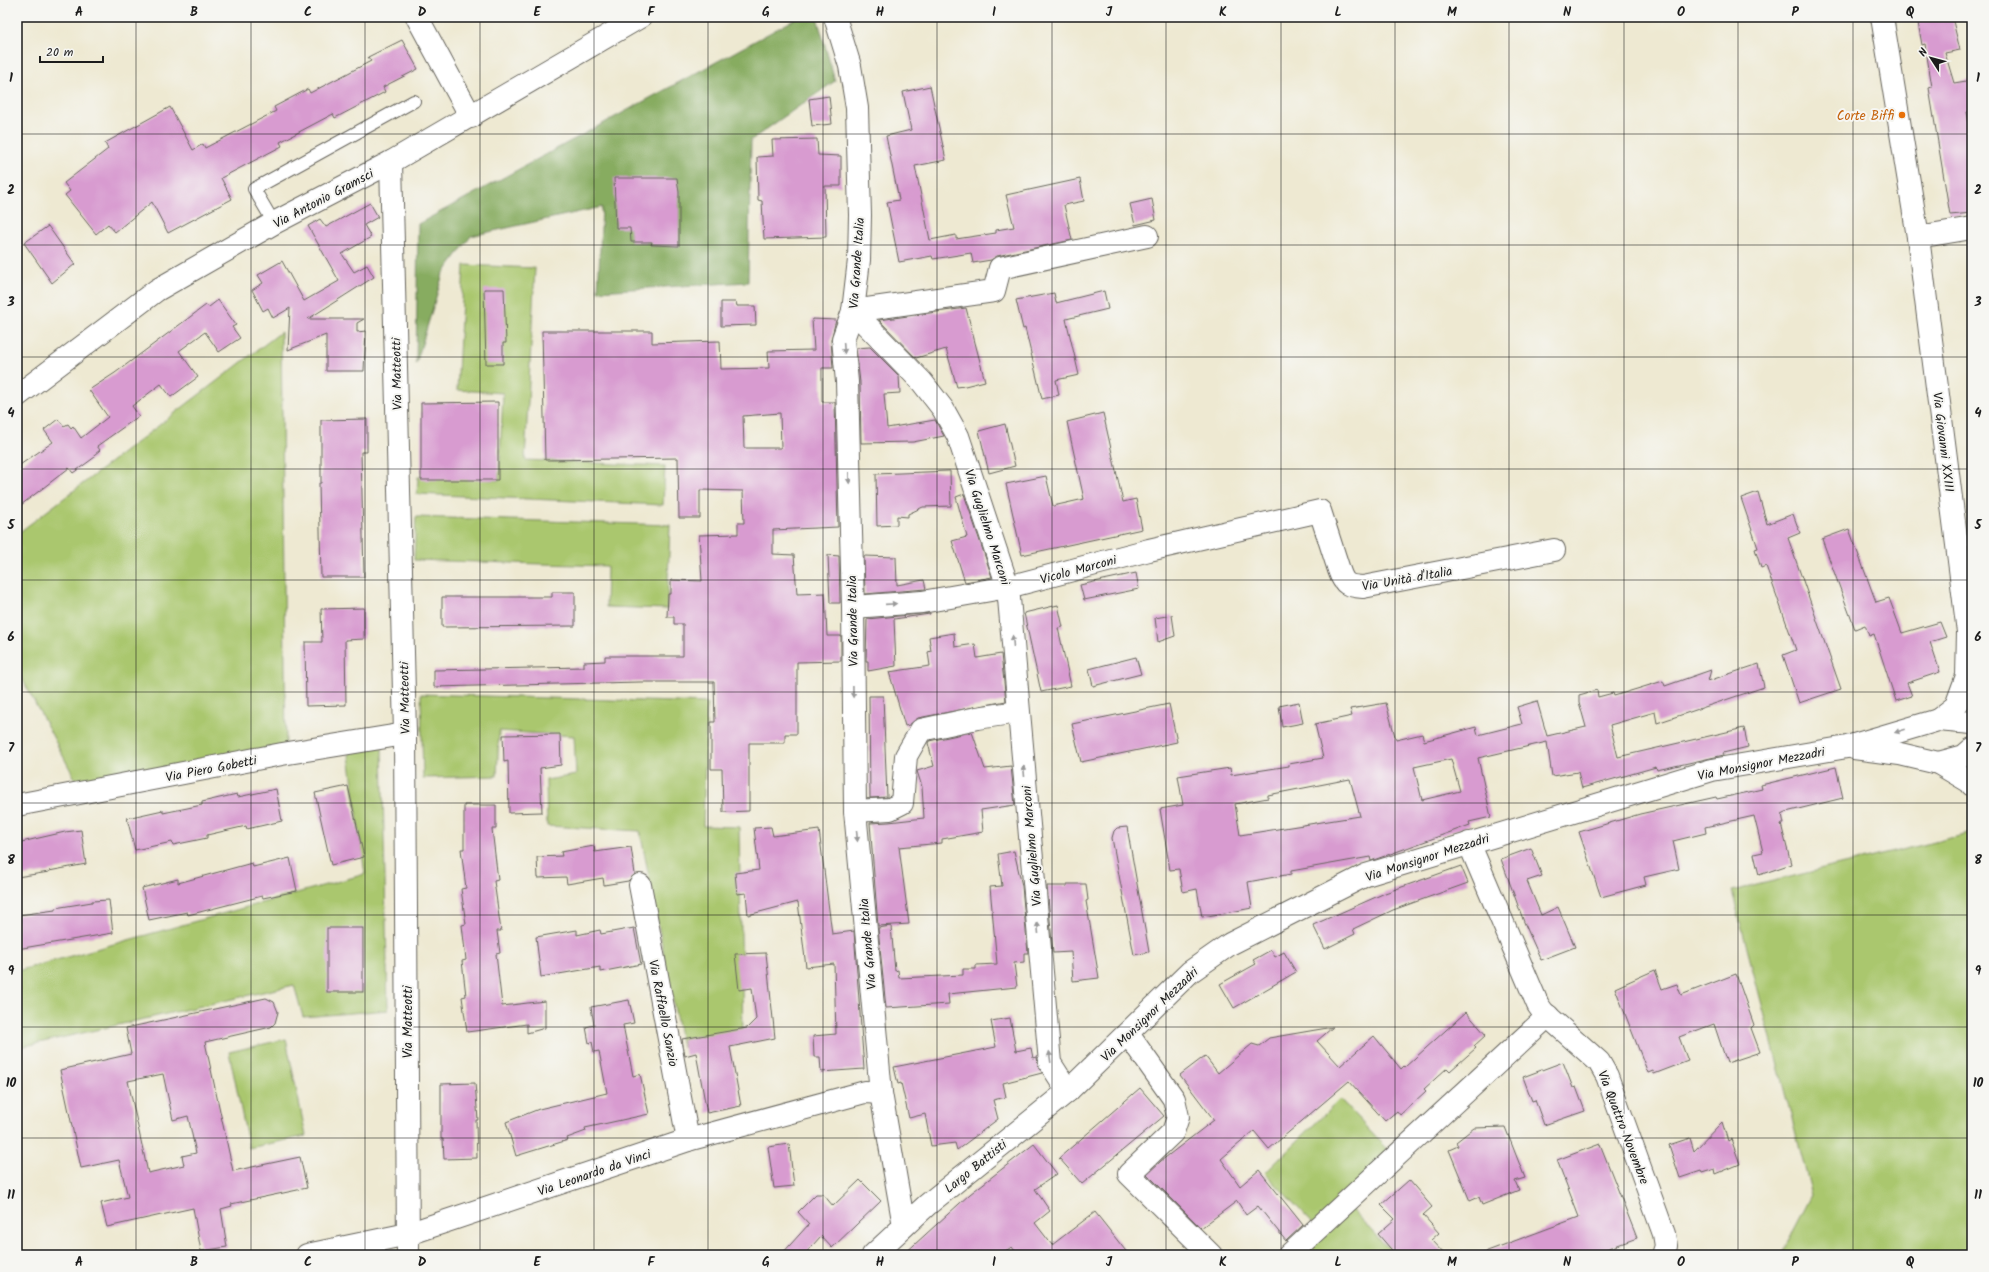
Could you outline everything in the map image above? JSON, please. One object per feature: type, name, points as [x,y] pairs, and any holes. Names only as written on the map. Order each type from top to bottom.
[{"type":"street","points":[[417,17],[471,117]]},
{"type":"street","name":"Via Antonio Gramsci","points":[[17,396],[157,290],[274,223],[391,162],[471,117],[640,17]]},
{"type":"street","name":"Via Grande Italia","points":[[836,17],[850,66],[857,108],[860,222],[859,260],[854,311],[843,339],[846,382],[852,607],[855,810],[881,1094],[904,1226]]},
{"type":"street","name":"Via Giovanni XXIII","points":[[1882,17],[1918,237],[1970,639],[1967,676],[1956,706],[1938,720]]},
{"type":"street","name":"Via Matteotti","points":[[391,162],[405,734],[408,1244]]},
{"type":"street","points":[[1918,237],[1972,228]]},
{"type":"street","points":[[854,311],[994,291],[1000,268],[1147,236]]},
{"type":"street","name":"Via Guglielmo Marconi","points":[[854,311],[922,382],[943,408],[958,436],[1008,587],[1050,1063],[1068,1091]]},
{"type":"street","name":"Via Unità d'Italia","points":[[1148,550],[1320,511],[1340,575],[1342,579],[1350,586],[1363,587],[1554,550]]},
{"type":"street","name":"Vicolo Marconi","points":[[852,607],[922,602],[1008,587],[1148,550]]},
{"type":"street","points":[[855,810],[890,809],[902,803],[906,756],[921,730],[977,718],[1018,712]]},
{"type":"street","points":[[1847,747],[1938,720],[1972,723]]},
{"type":"street","name":"Via Piero Gobetti","points":[[17,805],[282,754],[405,734]]},
{"type":"street","points":[[1847,747],[1900,754],[1938,763],[1970,782],[1972,785]]},
{"type":"street","name":"Via Monsignor Mezzadri","points":[[1068,1091],[1190,972],[1230,944],[1366,875],[1712,770],[1847,747]]},
{"type":"street","points":[[1938,763],[1964,756],[1972,749]]},
{"type":"street","name":"Via Quattro Novembre","points":[[1469,843],[1538,1005],[1548,1016],[1599,1062],[1607,1076],[1663,1245]]},
{"type":"street","name":"Via Raffaello Sanzio","points":[[640,885],[688,1140]]},
{"type":"street","points":[[1289,1255],[1548,1016]]},
{"type":"street","points":[[1128,1034],[1174,1099],[1178,1117],[1173,1132],[1129,1174],[1211,1255]]},
{"type":"street","name":"Largo Battisti","points":[[881,1252],[904,1226],[927,1204],[1068,1091]]},
{"type":"street","name":"Via Leonardo da Vinci","points":[[307,1255],[408,1244],[688,1140],[865,1092],[881,1094]]},
{"type":"lane","points":[[274,223],[254,189],[414,101]]},
{"type":"green space","points":[[799,17],[817,17],[835,81],[751,140],[748,282],[598,291],[602,207],[471,236],[443,274],[416,364],[418,224]]},
{"type":"green space","points":[[464,265],[535,268],[525,460],[665,466],[663,505],[417,494],[418,477],[499,480],[503,393],[457,390]]},
{"type":"green space","points":[[281,332],[286,748],[81,790],[17,669],[17,534]]},
{"type":"green space","points":[[416,517],[670,525],[667,609],[606,607],[607,566],[414,560]]},
{"type":"green space","points":[[421,694],[707,703],[703,826],[739,827],[743,1033],[682,1047],[640,831],[547,826],[546,780],[576,775],[574,736],[499,731],[497,776],[423,778]]},
{"type":"green space","points":[[382,747],[388,1010],[303,1017],[294,985],[21,1047],[17,971],[365,874],[348,748]]},
{"type":"green space","points":[[1972,833],[1972,1255],[1781,1255],[1812,1195],[1732,891]]},
{"type":"green space","points":[[286,1039],[306,1136],[249,1148],[229,1052]]},
{"type":"green space","points":[[1340,1099],[1394,1157],[1343,1201],[1395,1255],[1288,1255],[1317,1228],[1265,1173]]},
{"type":"building","points":[[1917,17],[1952,17],[1960,50],[1945,53],[1954,83],[1972,80],[1972,111],[1967,112],[1972,143],[1972,213],[1950,215],[1929,88],[1932,87],[1925,44],[1922,45]]},
{"type":"building","points":[[402,40],[418,69],[383,87],[385,92],[335,118],[333,114],[280,142],[282,146],[221,178],[232,199],[168,233],[152,202],[115,232],[108,224],[96,234],[65,195],[70,191],[64,183],[108,149],[105,143],[170,107],[193,150],[203,144],[205,148],[276,111],[274,107],[308,89],[310,93],[371,61],[368,57]]},
{"type":"building","points":[[930,86],[946,160],[915,166],[930,240],[956,235],[956,239],[996,233],[996,230],[1014,227],[1006,195],[1080,179],[1084,201],[1064,205],[1072,240],[997,256],[991,260],[973,263],[971,253],[933,259],[932,256],[899,262],[887,202],[899,200],[886,136],[911,130],[903,92]]},
{"type":"building","points":[[829,96],[832,124],[812,126],[809,99]]},
{"type":"building","points":[[817,139],[818,155],[841,156],[841,186],[825,186],[826,237],[764,239],[762,201],[758,200],[757,157],[773,156],[772,140]]},
{"type":"building","points":[[614,178],[677,178],[679,192],[679,246],[651,245],[652,242],[631,242],[630,228],[616,228]]},
{"type":"building","points":[[1152,199],[1156,220],[1135,225],[1130,204]]},
{"type":"building","points":[[370,203],[378,217],[364,225],[371,237],[342,254],[354,272],[367,265],[374,277],[308,319],[364,319],[357,323],[357,332],[366,331],[364,371],[326,371],[326,335],[288,350],[290,308],[273,318],[268,308],[263,311],[252,290],[263,283],[258,275],[282,261],[304,301],[339,281],[308,226],[320,219],[326,227]]},
{"type":"building","points":[[48,226],[75,264],[52,283],[24,243]]},
{"type":"building","points":[[484,289],[504,289],[506,343],[503,343],[503,364],[486,364]]},
{"type":"building","points":[[1104,291],[1108,309],[1066,319],[1079,375],[1056,380],[1059,395],[1042,399],[1025,328],[1023,329],[1016,300],[1054,293],[1056,303]]},
{"type":"building","points":[[218,300],[236,325],[232,327],[240,338],[219,352],[205,332],[179,351],[198,377],[171,397],[161,384],[132,406],[139,416],[97,446],[100,450],[94,455],[95,457],[73,473],[69,468],[17,508],[17,467],[53,442],[44,430],[58,419],[64,426],[68,424],[71,428],[73,426],[81,438],[108,417],[89,390],[115,373],[206,305],[209,307]]},
{"type":"building","points":[[721,302],[736,302],[737,306],[755,306],[756,325],[721,326]]},
{"type":"building","points":[[966,308],[985,381],[965,386],[957,387],[946,349],[916,358],[879,320]]},
{"type":"building","points":[[812,319],[836,320],[831,340],[833,368],[822,368],[822,402],[835,402],[838,527],[773,530],[773,554],[794,555],[797,594],[825,593],[827,636],[841,636],[841,661],[797,662],[797,734],[785,734],[785,743],[749,743],[749,811],[723,812],[722,769],[711,769],[711,722],[715,722],[714,682],[640,682],[434,687],[434,670],[584,667],[584,662],[605,661],[605,656],[683,656],[683,624],[674,624],[674,617],[667,617],[668,594],[671,594],[671,580],[702,581],[699,535],[738,534],[738,523],[744,523],[743,491],[700,490],[700,518],[679,518],[678,458],[545,460],[542,331],[652,331],[652,343],[720,341],[721,369],[769,368],[768,351],[814,350]],"holes":[[[780,413],[781,448],[744,448],[743,416]]]},
{"type":"building","points":[[870,347],[899,376],[900,393],[884,394],[887,428],[935,420],[944,436],[913,442],[861,443],[860,382],[856,348]]},
{"type":"building","points":[[498,402],[498,480],[421,480],[421,403]]},
{"type":"building","points":[[1103,413],[1123,502],[1136,499],[1142,529],[1022,555],[1006,484],[1046,476],[1053,506],[1084,499],[1067,422]]},
{"type":"building","points":[[367,419],[367,452],[361,452],[364,577],[321,577],[319,483],[321,483],[321,420]]},
{"type":"building","points":[[1005,424],[1015,466],[989,473],[979,431]]},
{"type":"building","points":[[950,471],[951,506],[923,507],[908,514],[908,517],[897,516],[897,525],[877,526],[876,474]]},
{"type":"building","points":[[1758,492],[1767,524],[1793,514],[1800,533],[1788,538],[1841,689],[1799,703],[1783,655],[1796,650],[1766,566],[1761,568],[1755,549],[1758,548],[1741,498]]},
{"type":"building","points":[[964,494],[992,577],[965,582],[952,541],[967,537],[956,497]]},
{"type":"building","points":[[1849,529],[1876,602],[1889,598],[1902,633],[1940,622],[1946,637],[1930,642],[1940,672],[1907,683],[1912,696],[1896,701],[1874,634],[1869,636],[1865,625],[1855,629],[1822,539]]},
{"type":"building","points":[[828,555],[839,556],[840,603],[830,603]]},
{"type":"building","points":[[864,556],[896,557],[897,585],[924,580],[926,589],[865,594]]},
{"type":"building","points":[[1136,573],[1139,589],[1084,600],[1080,585]]},
{"type":"building","points":[[552,592],[575,592],[575,626],[442,627],[442,597],[552,597]]},
{"type":"building","points":[[1058,605],[1063,627],[1058,628],[1071,686],[1041,692],[1024,613]]},
{"type":"building","points":[[364,608],[364,639],[345,640],[346,705],[306,706],[305,642],[322,642],[321,609]]},
{"type":"building","points":[[930,613],[894,619],[896,666],[868,671],[868,661],[866,661],[867,619]]},
{"type":"building","points":[[1172,615],[1175,636],[1158,642],[1155,618]]},
{"type":"building","points":[[954,633],[955,647],[975,644],[977,658],[1001,654],[1006,701],[918,718],[909,725],[905,726],[889,672],[930,666],[928,652],[931,651],[929,637]]},
{"type":"building","points":[[1136,657],[1141,674],[1093,686],[1089,669]]},
{"type":"building","points":[[1759,664],[1764,687],[1657,723],[1655,712],[1610,725],[1618,757],[1744,728],[1748,747],[1723,753],[1724,755],[1657,770],[1656,767],[1582,788],[1578,772],[1552,776],[1547,742],[1478,758],[1491,817],[1469,822],[1470,825],[1371,861],[1370,857],[1291,871],[1291,874],[1248,882],[1252,908],[1202,917],[1197,889],[1183,892],[1179,869],[1170,870],[1160,809],[1183,805],[1178,776],[1230,768],[1231,775],[1289,766],[1289,764],[1323,758],[1315,724],[1352,716],[1350,709],[1386,703],[1396,740],[1422,734],[1424,741],[1476,727],[1478,735],[1522,724],[1517,707],[1537,701],[1547,736],[1586,727],[1579,702],[1579,695],[1597,690],[1598,697],[1613,693],[1614,696],[1663,681],[1665,686],[1711,670],[1708,681]],"holes":[[[1451,759],[1460,791],[1422,800],[1414,767]],[[1350,779],[1360,816],[1240,835],[1235,804],[1268,798],[1268,795]]]},
{"type":"building","points":[[869,696],[883,696],[887,797],[870,798]]},
{"type":"building","points":[[1299,702],[1303,723],[1282,727],[1279,706]]},
{"type":"building","points":[[1169,704],[1177,742],[1081,762],[1072,724]]},
{"type":"building","points":[[972,732],[985,769],[1011,766],[1015,805],[981,810],[983,832],[942,839],[942,843],[899,847],[909,924],[878,926],[870,823],[924,818],[922,787],[917,771],[934,766],[928,743],[929,741]]},
{"type":"building","points":[[560,734],[561,765],[540,768],[542,812],[509,813],[508,761],[504,762],[503,735]]},
{"type":"building","points":[[1836,767],[1843,798],[1782,814],[1784,824],[1781,824],[1791,864],[1759,875],[1754,854],[1763,852],[1754,816],[1705,827],[1706,833],[1673,841],[1679,869],[1644,877],[1646,885],[1601,897],[1579,832],[1640,814],[1716,797],[1717,799],[1762,789],[1761,785]]},
{"type":"building","points":[[348,786],[364,857],[331,865],[315,793]]},
{"type":"building","points":[[276,789],[282,821],[247,829],[246,826],[207,835],[207,838],[173,845],[172,842],[135,850],[127,818],[163,810],[163,813],[202,805],[202,802],[237,794],[238,797]]},
{"type":"building","points":[[464,805],[496,805],[496,829],[492,829],[498,880],[494,881],[501,931],[497,931],[500,953],[496,954],[502,1006],[545,1001],[545,1028],[527,1033],[527,1024],[467,1032],[462,997],[466,996],[462,961],[466,960],[462,925],[466,924],[461,889],[466,888],[461,849],[464,849]]},
{"type":"building","points":[[771,827],[773,836],[819,830],[832,934],[854,931],[864,1069],[821,1072],[820,1057],[814,1057],[813,1036],[836,1034],[834,964],[806,967],[798,902],[748,915],[746,893],[737,894],[735,873],[759,870],[754,828]]},
{"type":"building","points":[[1127,827],[1149,952],[1134,955],[1112,838],[1114,831],[1117,828]]},
{"type":"building","points":[[81,830],[86,864],[17,877],[17,843],[65,832]]},
{"type":"building","points":[[594,846],[595,852],[631,847],[635,874],[628,881],[604,885],[603,878],[567,884],[566,877],[538,878],[537,857],[562,856],[561,852]]},
{"type":"building","points":[[1531,848],[1542,876],[1527,881],[1541,915],[1558,907],[1575,947],[1541,960],[1524,922],[1501,859]]},
{"type":"building","points":[[1014,851],[1022,886],[1028,953],[1024,953],[1024,962],[1014,963],[1017,987],[948,994],[949,1004],[886,1008],[878,928],[891,926],[895,971],[898,970],[899,978],[963,975],[963,969],[976,969],[976,965],[997,964],[990,887],[1002,886],[998,854]]},
{"type":"building","points":[[290,858],[297,891],[263,898],[262,896],[188,915],[187,912],[149,920],[142,888],[178,879],[178,883],[252,863],[253,867]]},
{"type":"building","points":[[1461,866],[1468,883],[1393,910],[1353,929],[1355,934],[1325,949],[1313,925],[1385,893]]},
{"type":"building","points":[[1067,884],[1086,884],[1088,900],[1086,901],[1099,978],[1073,981],[1071,952],[1053,953],[1047,886],[1067,886]]},
{"type":"building","points":[[109,900],[113,933],[17,949],[17,917],[19,915],[55,910],[55,908],[92,901]]},
{"type":"building","points":[[327,928],[363,928],[363,992],[327,992]]},
{"type":"building","points":[[634,928],[641,964],[600,972],[600,967],[541,977],[536,937],[577,930],[577,935],[600,930],[601,934]]},
{"type":"building","points":[[1271,950],[1275,957],[1284,952],[1296,972],[1234,1008],[1220,984],[1256,964],[1253,960]]},
{"type":"building","points":[[766,953],[775,1038],[730,1047],[741,1106],[707,1113],[696,1053],[685,1056],[682,1039],[747,1028],[756,1019],[752,988],[739,990],[735,954]]},
{"type":"building","points":[[1655,970],[1662,989],[1677,984],[1681,995],[1736,974],[1754,1025],[1751,1028],[1760,1052],[1727,1063],[1714,1024],[1679,1037],[1688,1061],[1654,1074],[1653,1071],[1648,1073],[1615,988]]},
{"type":"building","points":[[266,998],[274,1002],[278,1012],[275,1023],[271,1027],[205,1042],[233,1171],[300,1157],[307,1188],[231,1204],[232,1206],[221,1209],[227,1247],[201,1251],[193,1208],[107,1227],[101,1203],[128,1197],[119,1160],[81,1168],[60,1070],[131,1054],[126,1028]],"holes":[[[163,1074],[173,1120],[188,1116],[196,1153],[182,1156],[184,1165],[148,1173],[128,1081]]]},
{"type":"building","points":[[629,1000],[634,1023],[623,1025],[633,1076],[640,1074],[649,1114],[585,1128],[586,1131],[567,1138],[568,1140],[516,1156],[506,1122],[539,1109],[607,1093],[599,1051],[594,1052],[592,1042],[589,1043],[586,1027],[594,1025],[591,1007]]},
{"type":"building","points":[[1466,1012],[1486,1035],[1474,1046],[1476,1048],[1450,1071],[1447,1068],[1424,1089],[1426,1091],[1400,1115],[1397,1111],[1385,1121],[1349,1081],[1269,1149],[1254,1131],[1221,1159],[1240,1186],[1259,1170],[1303,1225],[1286,1241],[1258,1206],[1246,1215],[1237,1201],[1201,1228],[1147,1174],[1161,1161],[1214,1120],[1180,1075],[1205,1056],[1218,1073],[1252,1044],[1259,1046],[1269,1038],[1333,1027],[1317,1041],[1340,1066],[1374,1036],[1401,1069]]},
{"type":"building","points":[[1010,1018],[1016,1051],[1031,1048],[1033,1058],[1037,1057],[1042,1073],[1003,1083],[1006,1097],[993,1100],[998,1119],[957,1150],[955,1143],[931,1146],[925,1114],[909,1118],[901,1083],[898,1084],[894,1067],[996,1047],[991,1021]]},
{"type":"building","points":[[1563,1062],[1573,1088],[1576,1087],[1585,1111],[1544,1125],[1535,1100],[1532,1101],[1523,1077]]},
{"type":"building","points":[[475,1083],[478,1120],[476,1120],[477,1158],[444,1159],[443,1139],[441,1139],[441,1084]]},
{"type":"building","points":[[1140,1088],[1164,1116],[1082,1184],[1059,1158]]},
{"type":"building","points":[[1722,1122],[1728,1141],[1731,1139],[1740,1164],[1716,1174],[1715,1169],[1702,1173],[1701,1171],[1680,1178],[1669,1145],[1690,1138],[1694,1151]]},
{"type":"building","points":[[1505,1127],[1525,1178],[1515,1181],[1519,1190],[1482,1205],[1479,1197],[1470,1201],[1449,1150],[1458,1146],[1456,1142],[1474,1128]]},
{"type":"building","points":[[789,1144],[794,1186],[774,1188],[768,1147]]},
{"type":"building","points":[[1034,1144],[1057,1174],[1035,1189],[1050,1211],[1035,1223],[1052,1245],[1095,1212],[1129,1255],[1018,1255],[1012,1247],[998,1255],[903,1255],[970,1194]]},
{"type":"building","points":[[1600,1144],[1637,1238],[1590,1255],[1482,1255],[1482,1253],[1579,1217],[1557,1160]]},
{"type":"building","points":[[860,1180],[881,1201],[832,1248],[821,1236],[804,1255],[781,1255],[809,1224],[798,1212],[816,1194],[823,1194],[833,1206]]},
{"type":"building","points":[[1409,1180],[1432,1207],[1423,1215],[1439,1233],[1431,1240],[1445,1255],[1396,1255],[1378,1234],[1395,1219],[1381,1205]]},
{"type":"place","name":"Corte Biffi","points":[[1902,115]]}]
